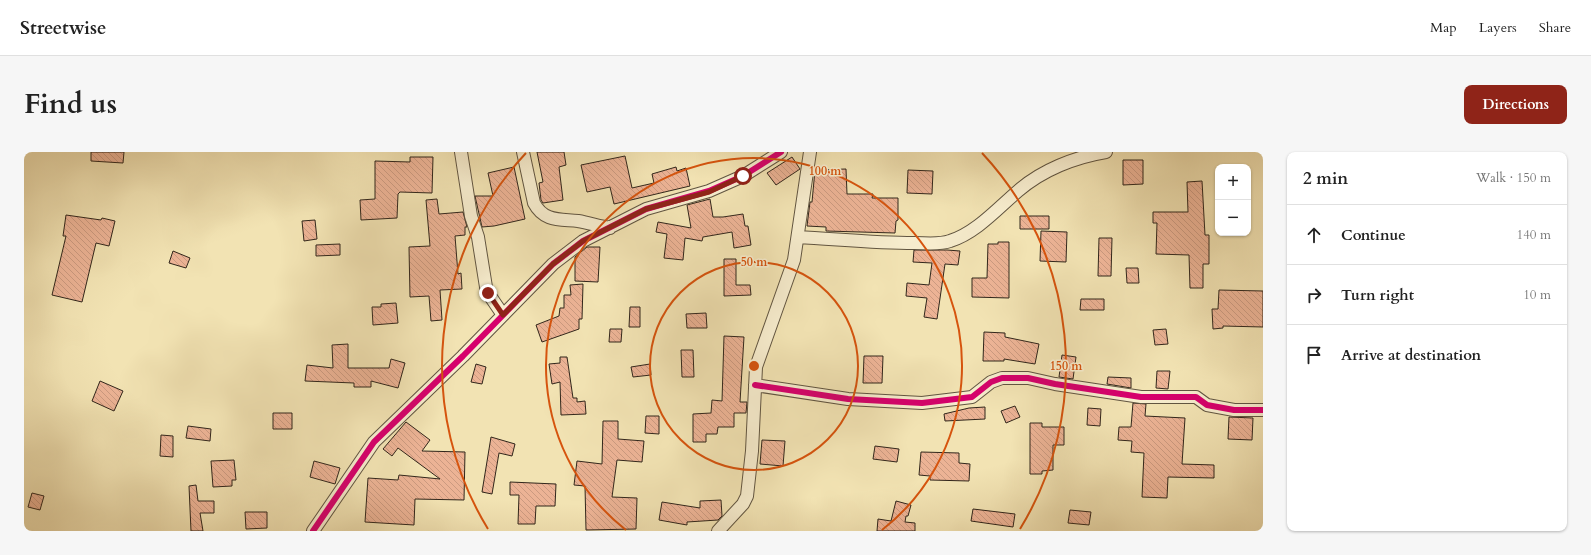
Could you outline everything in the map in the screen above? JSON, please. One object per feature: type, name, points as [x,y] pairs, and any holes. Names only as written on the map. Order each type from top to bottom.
[{"type":"street","points":[[461,152],[471,216],[476,231],[486,287],[488,293],[503,315]]},
{"type":"street","points":[[523,152],[534,204],[538,210],[552,219],[578,221],[610,228]]},
{"type":"street","points":[[313,531],[374,442],[553,264],[583,241],[646,209],[709,192],[743,176],[781,152]]},
{"type":"street","points":[[718,531],[743,504],[747,496],[752,451],[754,385],[758,357],[794,260],[810,152]]},
{"type":"street","points":[[798,237],[903,243],[940,243],[951,241],[997,211],[1019,190],[1044,173],[1093,154],[1106,152]]},
{"type":"street","points":[[754,385],[848,399],[922,403],[972,398],[991,382],[1002,378],[1028,378],[1055,384],[1141,396],[1196,397],[1208,405],[1234,410],[1263,410]]},
{"type":"building","points":[[91,152],[124,152],[123,163],[91,161]]},
{"type":"building","points":[[537,152],[564,152],[566,165],[559,167],[563,200],[543,203],[541,200],[539,183],[543,182]]},
{"type":"building","points":[[625,156],[632,188],[654,183],[652,174],[676,167],[677,171],[686,168],[690,186],[614,204],[610,187],[587,192],[581,165]]},
{"type":"building","points":[[410,157],[433,157],[432,193],[400,192],[398,194],[397,218],[361,220],[360,200],[375,199],[375,161],[410,162]]},
{"type":"building","points":[[792,157],[800,169],[776,185],[767,173]]},
{"type":"building","points":[[1123,160],[1143,160],[1143,184],[1123,185]]},
{"type":"building","points":[[514,167],[525,219],[494,226],[482,227],[475,196],[493,196],[488,173]]},
{"type":"building","points":[[846,169],[847,194],[873,194],[872,198],[898,198],[898,220],[896,221],[895,233],[826,231],[826,227],[807,226],[810,202],[812,202],[815,170]]},
{"type":"building","points":[[908,170],[933,171],[932,194],[907,193]]},
{"type":"building","points":[[1202,181],[1205,235],[1209,235],[1209,264],[1203,264],[1203,288],[1190,288],[1189,255],[1156,254],[1157,223],[1153,223],[1153,212],[1188,212],[1187,182]]},
{"type":"building","points":[[437,199],[439,214],[463,212],[467,227],[465,227],[465,235],[455,236],[458,274],[461,273],[462,289],[440,290],[442,320],[431,321],[429,296],[410,297],[409,247],[430,246],[426,200]]},
{"type":"building","points":[[710,199],[713,217],[743,214],[745,226],[748,226],[751,245],[734,248],[732,232],[703,237],[702,241],[685,238],[683,260],[664,258],[667,234],[656,232],[658,222],[691,228],[687,205]]},
{"type":"building","points":[[66,215],[101,220],[102,218],[115,221],[109,246],[96,243],[82,302],[52,295],[66,236],[63,236]]},
{"type":"building","points":[[1020,216],[1049,216],[1049,229],[1020,229]]},
{"type":"building","points":[[315,220],[317,239],[304,241],[302,221]]},
{"type":"building","points":[[1041,231],[1067,232],[1066,262],[1040,261]]},
{"type":"building","points":[[1099,238],[1112,238],[1111,276],[1098,276]]},
{"type":"building","points":[[998,242],[1009,242],[1009,298],[972,297],[972,278],[987,278],[988,244],[998,244]]},
{"type":"building","points":[[340,244],[340,255],[316,256],[316,245]]},
{"type":"building","points":[[587,247],[600,247],[598,282],[575,281],[575,257]]},
{"type":"building","points":[[914,250],[960,251],[958,265],[945,264],[937,319],[924,317],[927,298],[906,296],[907,283],[929,285],[932,263],[913,262]]},
{"type":"building","points":[[173,251],[190,258],[186,268],[169,263]]},
{"type":"building","points":[[724,259],[736,259],[736,285],[750,285],[751,295],[724,296]]},
{"type":"building","points":[[1126,268],[1138,268],[1139,283],[1127,283]]},
{"type":"building","points":[[583,284],[582,319],[579,319],[579,329],[542,342],[536,325],[559,316],[560,308],[564,308],[564,295],[571,295],[570,285]]},
{"type":"building","points":[[1219,290],[1263,291],[1263,327],[1223,326],[1223,328],[1213,329],[1212,309],[1218,309]]},
{"type":"building","points":[[1081,299],[1104,299],[1104,310],[1080,310]]},
{"type":"building","points":[[396,303],[398,323],[373,325],[372,307],[381,307],[381,304]]},
{"type":"building","points":[[630,307],[640,307],[640,327],[629,327]]},
{"type":"building","points":[[706,313],[707,328],[687,328],[686,314]]},
{"type":"building","points":[[610,329],[622,329],[621,342],[609,342]]},
{"type":"building","points":[[1166,329],[1168,344],[1155,345],[1153,330]]},
{"type":"building","points":[[984,332],[1005,333],[1005,337],[1039,344],[1035,364],[1004,359],[1004,361],[983,361]]},
{"type":"building","points":[[724,336],[744,337],[740,402],[747,402],[746,413],[734,413],[734,427],[718,427],[717,434],[706,434],[706,442],[693,442],[693,414],[711,413],[712,400],[722,401]]},
{"type":"building","points":[[348,344],[348,368],[389,368],[391,359],[405,363],[398,388],[371,381],[371,387],[354,387],[354,383],[305,381],[307,365],[333,368],[332,345]]},
{"type":"building","points":[[681,350],[693,350],[694,377],[682,377]]},
{"type":"building","points":[[1062,355],[1076,357],[1073,379],[1059,377]]},
{"type":"building","points":[[864,356],[883,356],[882,383],[863,383]]},
{"type":"building","points":[[560,357],[567,357],[573,398],[577,398],[577,402],[585,401],[586,414],[561,415],[560,382],[552,384],[549,364],[560,363]]},
{"type":"building","points":[[476,364],[486,367],[482,384],[471,382]]},
{"type":"building","points":[[650,364],[651,375],[633,377],[631,367]]},
{"type":"building","points":[[1157,371],[1170,371],[1168,389],[1156,388]]},
{"type":"building","points":[[1108,377],[1131,378],[1131,388],[1107,384]]},
{"type":"building","points":[[100,381],[123,391],[114,411],[92,401]]},
{"type":"building","points":[[1133,403],[1146,404],[1145,416],[1185,418],[1182,464],[1214,465],[1214,478],[1168,477],[1167,498],[1142,497],[1144,453],[1131,452],[1132,441],[1118,440],[1119,427],[1131,427]]},
{"type":"building","points":[[1015,406],[1020,417],[1006,423],[1001,411]]},
{"type":"building","points":[[985,407],[985,419],[945,421],[944,414],[969,408]]},
{"type":"building","points":[[1088,408],[1101,409],[1100,426],[1087,425]]},
{"type":"building","points":[[273,413],[292,413],[292,429],[273,429]]},
{"type":"building","points":[[646,416],[659,416],[659,434],[645,433]]},
{"type":"building","points":[[1229,417],[1253,418],[1252,440],[1228,439]]},
{"type":"building","points":[[603,421],[618,421],[618,439],[644,441],[642,462],[617,460],[612,497],[637,498],[636,529],[586,530],[585,486],[574,485],[577,461],[602,464]]},
{"type":"building","points":[[406,422],[430,440],[422,451],[465,452],[464,500],[415,499],[414,525],[365,522],[368,478],[398,480],[399,475],[440,479],[398,448],[392,456],[383,449]]},
{"type":"building","points":[[1030,423],[1042,423],[1042,427],[1064,427],[1064,445],[1053,445],[1053,470],[1042,471],[1042,474],[1030,474]]},
{"type":"building","points":[[188,426],[211,429],[210,441],[186,438]]},
{"type":"building","points":[[161,435],[173,436],[173,457],[160,456]]},
{"type":"building","points":[[491,437],[515,444],[512,456],[499,453],[492,494],[482,492]]},
{"type":"building","points":[[762,440],[785,441],[783,466],[760,464]]},
{"type":"building","points":[[875,446],[899,449],[897,462],[873,459]]},
{"type":"building","points":[[921,452],[959,453],[959,463],[970,464],[969,481],[930,480],[930,476],[919,475]]},
{"type":"building","points":[[234,460],[236,480],[232,480],[232,486],[213,487],[211,461]]},
{"type":"building","points":[[314,461],[340,468],[335,484],[310,477]]},
{"type":"building","points":[[510,482],[556,484],[555,506],[536,506],[535,524],[518,524],[519,495],[510,495]]},
{"type":"building","points":[[196,485],[198,501],[214,501],[214,513],[200,513],[203,531],[191,531],[189,486]]},
{"type":"building","points":[[32,493],[44,496],[40,510],[28,507]]},
{"type":"building","points":[[721,500],[722,516],[718,520],[687,522],[687,525],[659,520],[662,502],[700,508],[700,501]]},
{"type":"building","points":[[896,501],[911,505],[905,522],[915,523],[915,531],[877,531],[878,519],[891,521]]},
{"type":"building","points":[[973,509],[1015,514],[1013,527],[971,521]]},
{"type":"building","points":[[1070,510],[1091,512],[1089,525],[1068,523]]},
{"type":"building","points":[[245,512],[267,512],[267,528],[246,529]]},
{"type":"cycle path","points":[[313,531],[374,442],[463,356],[553,264],[583,241],[646,209],[709,191],[743,176],[781,152]]},
{"type":"cycle path","points":[[755,385],[848,399],[922,403],[972,397],[991,382],[1002,378],[1028,378],[1055,384],[1141,397],[1196,397],[1207,405],[1234,410],[1263,410]]},
{"type":"route","points":[[488,293],[503,315],[553,264],[583,241],[646,209],[709,192],[743,176]]}]
